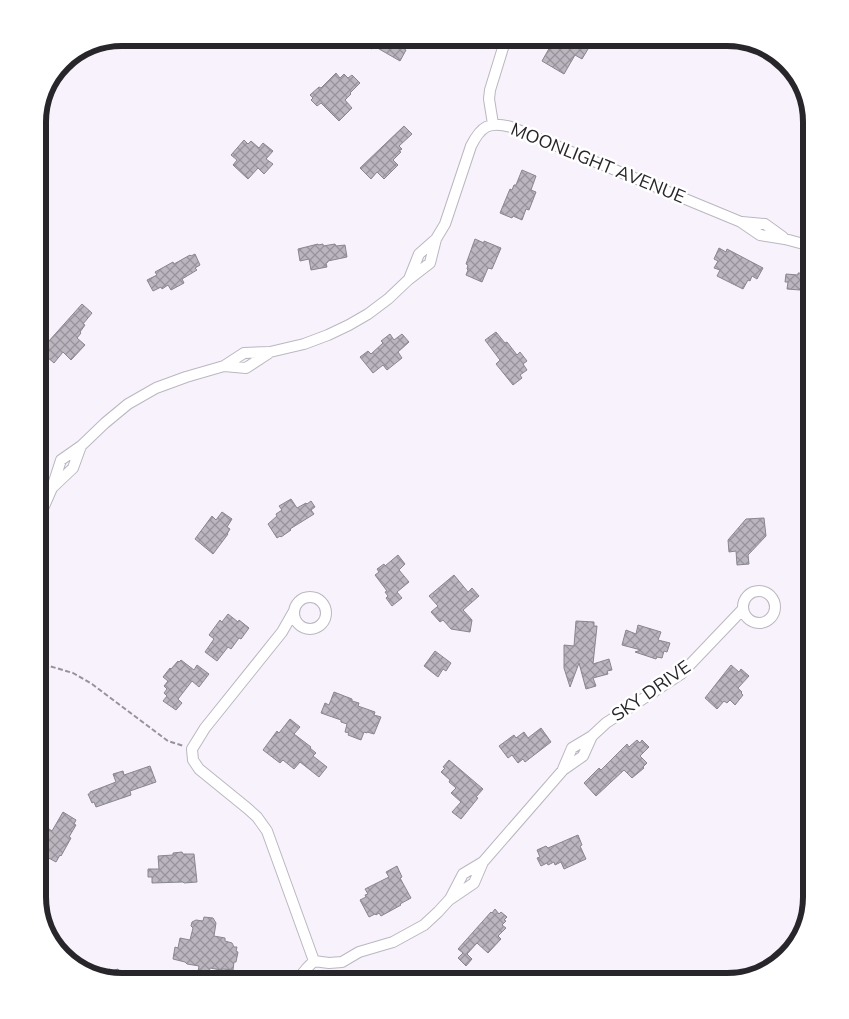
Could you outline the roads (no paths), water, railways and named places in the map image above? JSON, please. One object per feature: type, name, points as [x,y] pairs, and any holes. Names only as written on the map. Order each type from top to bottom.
[{"type":"street","points":[[493,124],[488,99],[504,46]]},
{"type":"street","name":"MOONLIGHT AVENUE","points":[[46,502],[52,488],[73,468],[82,446],[104,423],[128,404],[156,388],[186,377],[224,366],[246,368],[270,352],[304,344],[328,335],[368,314],[388,299],[430,263],[436,239],[445,224],[474,140],[477,134],[484,128],[493,124],[511,127],[741,222],[760,235],[780,237],[803,243]]},
{"type":"street","points":[[760,591],[770,595],[775,610],[771,619],[756,624],[747,619],[743,609],[745,598],[749,594],[760,591]]},
{"type":"street","points":[[294,625],[310,630],[320,627],[326,618],[327,612],[325,607],[318,599],[308,597],[298,602],[294,611],[296,622],[294,625],[282,632],[205,728],[192,749],[193,760],[199,769],[257,816],[267,831],[314,961],[302,973]]},
{"type":"street","name":"SKY DRIVE","points":[[314,961],[329,964],[342,962],[359,952],[393,942],[424,925],[449,900],[474,883],[483,862],[563,770],[583,756],[592,736],[606,723],[681,674],[743,609]]},
{"type":"street","points":[[730,623],[752,622]]}]
